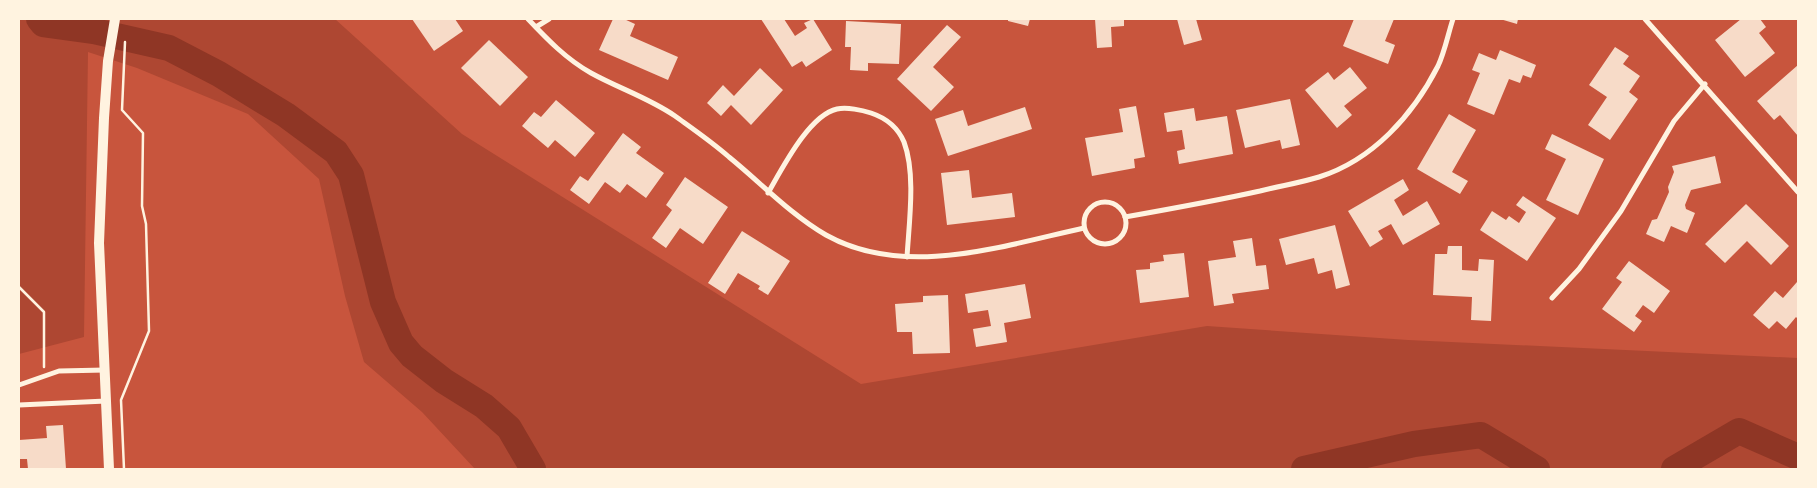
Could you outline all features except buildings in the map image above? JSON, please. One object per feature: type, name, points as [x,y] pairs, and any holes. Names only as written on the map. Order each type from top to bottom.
[{"type":"main road","points":[[109,469],[99,243],[108,60],[115,19]]},
{"type":"street","points":[[528,19],[552,45],[589,72],[669,112],[729,156],[768,193],[825,234],[848,245],[880,254],[907,257],[965,254],[1084,228]]},
{"type":"street","points":[[536,28],[549,19]]},
{"type":"street","points":[[1125,217],[1201,204],[1310,179],[1347,166],[1372,150],[1398,125],[1422,94],[1438,64],[1453,19]]},
{"type":"street","points":[[1645,19],[1705,84],[1798,192]]},
{"type":"street","points":[[1552,298],[1578,269],[1621,211],[1674,121],[1705,84]]},
{"type":"street","points":[[768,193],[796,146],[821,116],[837,109],[863,110],[879,116],[899,132],[908,157],[910,192],[907,257]]},
{"type":"street","points":[[1109,202],[1116,205],[1125,217],[1125,229],[1122,236],[1110,244],[1098,244],[1091,240],[1084,228],[1087,212],[1099,203],[1109,202]]},
{"type":"street","points":[[19,385],[59,371],[105,370]]},
{"type":"street","points":[[19,405],[106,401]]},
{"type":"path","points":[[123,62],[122,110],[143,133],[142,206],[146,224],[149,321],[149,330],[121,400],[124,469]]},
{"type":"path","points":[[19,287],[44,312],[44,376]]},
{"type":"shaded area","points":[[19,19],[335,19],[462,134],[861,384],[1207,326],[1408,340],[1798,358],[1798,469],[475,469],[422,412],[364,362],[345,296],[319,179],[248,114],[137,68],[88,52],[84,337],[19,354]]},
{"type":"waterway","points":[[39,19],[43,24],[94,31],[169,48],[219,74],[286,115],[336,152],[351,175],[383,302],[401,343],[412,356],[444,381],[484,406],[509,428],[533,469]]},
{"type":"waterway","points":[[1674,469],[1739,431],[1798,457]]},
{"type":"waterway","points":[[1304,469],[1414,444],[1481,435],[1537,469]]}]
